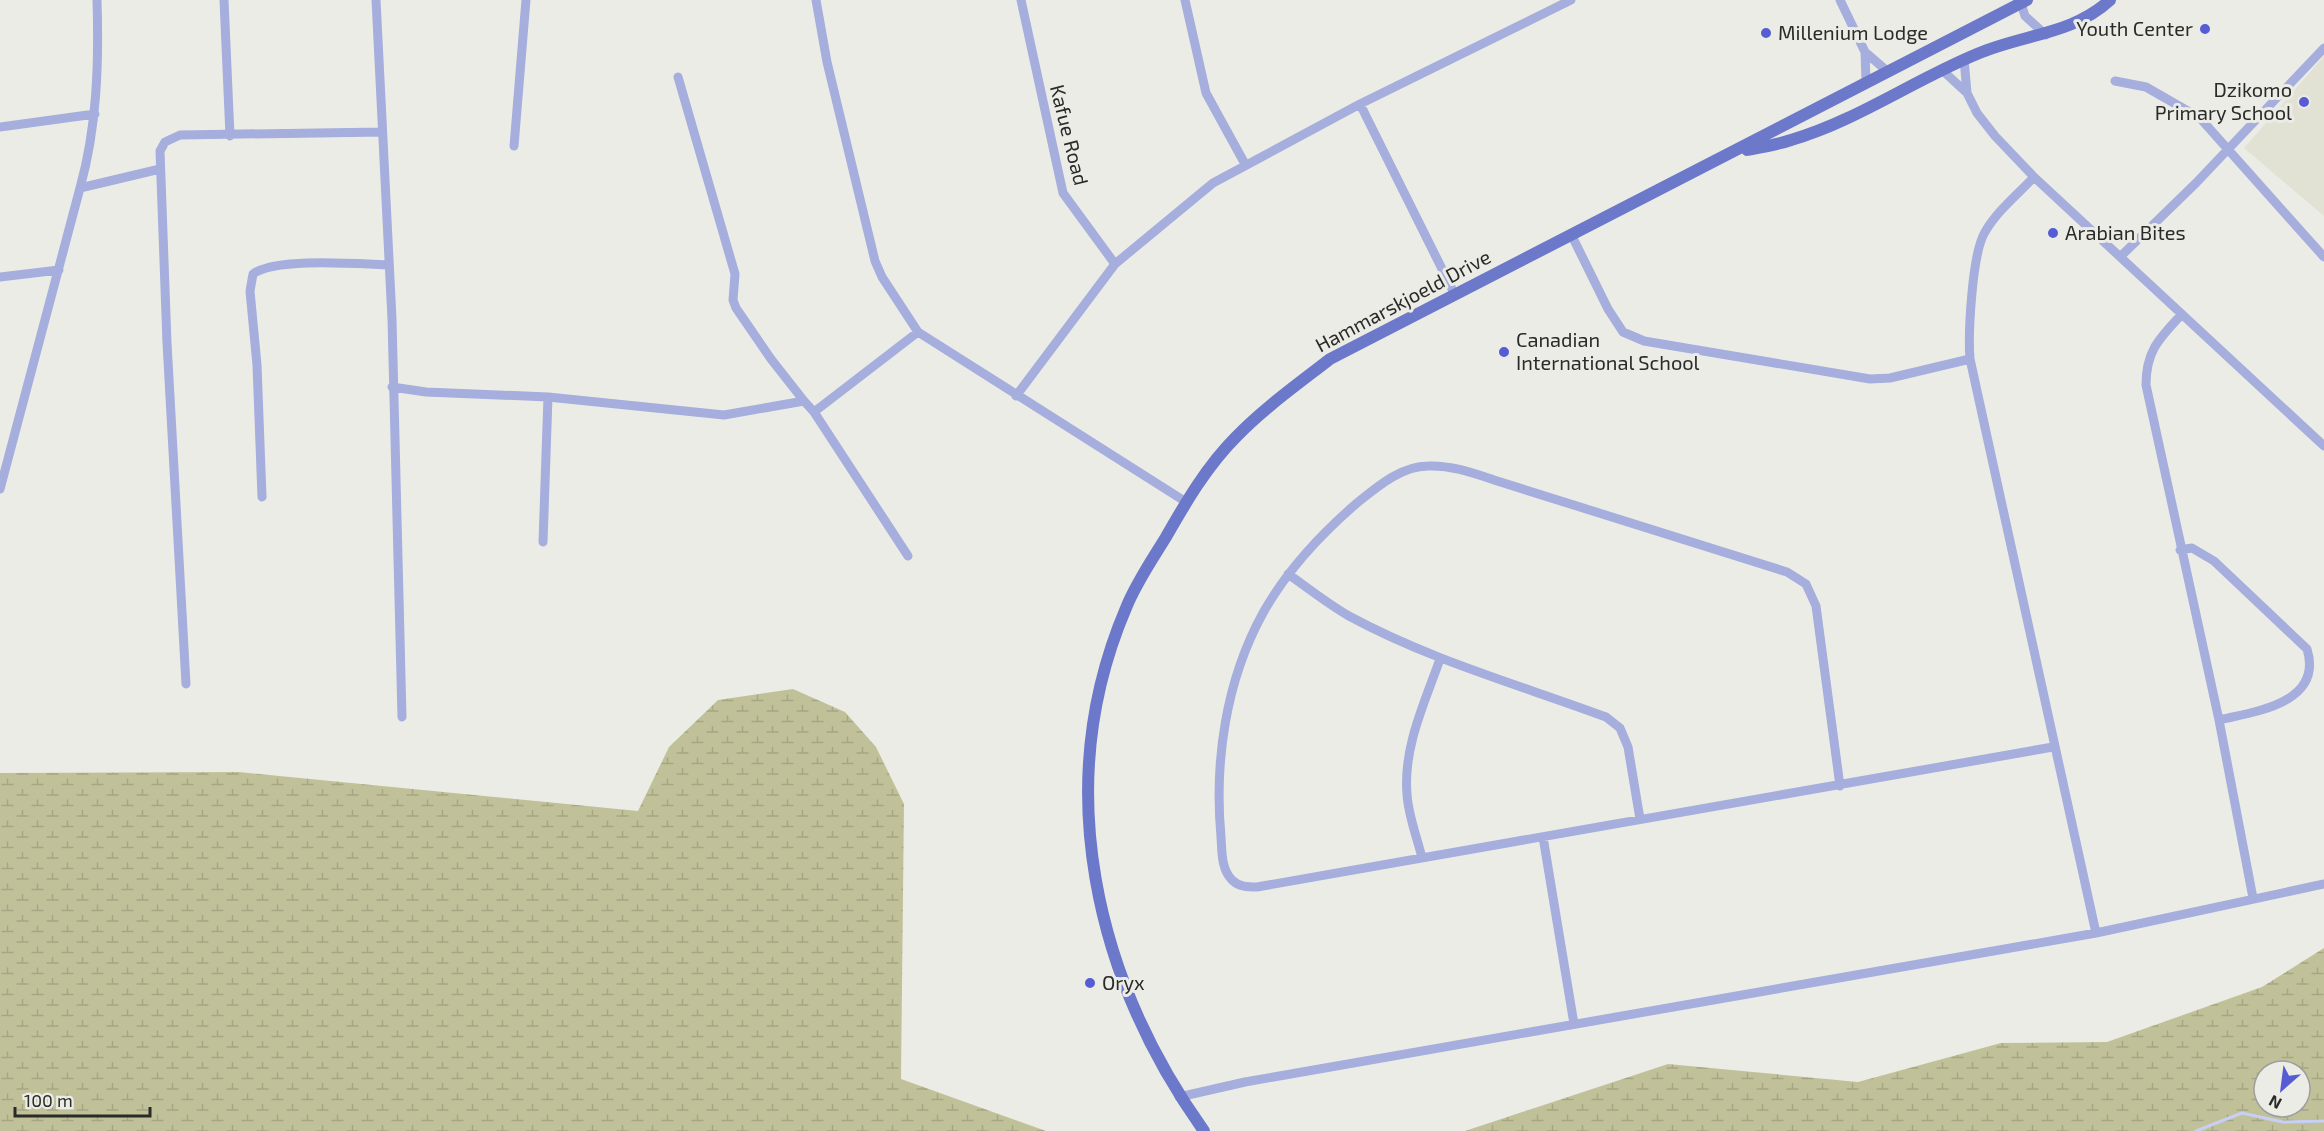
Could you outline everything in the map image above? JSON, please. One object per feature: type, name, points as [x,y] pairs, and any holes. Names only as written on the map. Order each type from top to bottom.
[{"type":"main road","name":"Hammarskjoeld Drive","points":[[1204,1131],[1179,1097],[1131,1001],[1114,959],[1098,900],[1089,843],[1088,774],[1100,689],[1111,648],[1126,607],[1186,502],[1235,438],[1274,402],[1330,359],[1731,154],[2022,1]]},
{"type":"main road","name":"Hammarskjoeld Drive","points":[[1731,154],[1792,140],[1853,114],[1964,59],[2009,41],[2046,35],[2084,21],[2106,2]]},
{"type":"main road","points":[[1840,95],[1842,106],[1853,114]]},
{"type":"street","points":[[0,489],[92,148],[95,114],[97,0]]},
{"type":"street","points":[[224,0],[230,136]]},
{"type":"street","points":[[376,0],[389,265],[402,717]]},
{"type":"street","points":[[514,146],[525,0]]},
{"type":"street","points":[[816,0],[827,62],[875,261],[882,277],[918,332],[1186,502]]},
{"type":"street","name":"Kafue Road","points":[[1020,0],[1063,193],[1114,264]]},
{"type":"street","points":[[1185,0],[1206,93],[1245,164]]},
{"type":"street","points":[[1016,396],[1114,264],[1212,183],[1360,104],[1570,0]]},
{"type":"street","points":[[1840,0],[1865,52],[1887,71]]},
{"type":"street","points":[[2022,1],[2025,16],[2046,35]]},
{"type":"street","points":[[2121,256],[2324,48]]},
{"type":"street","points":[[1865,52],[1866,81]]},
{"type":"street","points":[[1964,59],[1967,93]]},
{"type":"street","points":[[1942,70],[1967,93],[1977,113],[1995,136],[2034,177],[2324,446]]},
{"type":"street","points":[[678,77],[735,274],[733,300],[771,359],[814,412],[908,556]]},
{"type":"street","points":[[2115,81],[2146,87],[2200,118],[2324,257]]},
{"type":"street","points":[[1360,104],[1455,295]]},
{"type":"street","points":[[0,127],[95,114]]},
{"type":"street","points":[[186,684],[160,151],[171,138],[180,135],[381,132]]},
{"type":"street","points":[[80,189],[160,169]]},
{"type":"street","points":[[2034,177],[1995,217],[1983,234],[1971,295],[1970,359],[2053,747],[2096,933]]},
{"type":"street","points":[[1572,236],[1608,309],[1623,332],[1644,341],[1870,379],[1890,378],[1970,359]]},
{"type":"street","points":[[262,497],[257,365],[250,291],[253,274],[259,270],[281,266],[389,265]]},
{"type":"street","points":[[0,277],[59,270]]},
{"type":"street","points":[[2182,314],[2155,345],[2147,360],[2146,385],[2218,720],[2253,898]]},
{"type":"street","points":[[814,412],[918,332]]},
{"type":"street","points":[[392,387],[426,392],[548,397],[724,415],[804,401]]},
{"type":"street","points":[[543,542],[548,397]]},
{"type":"street","points":[[1840,786],[1816,606],[1806,584],[1787,572],[1457,468],[1427,466],[1402,472],[1370,493],[1334,524],[1288,574],[1248,642],[1230,704],[1219,770],[1219,807],[1224,868],[1232,880],[1243,886],[1257,887],[1840,786],[2053,747]]},
{"type":"street","points":[[2180,550],[2192,548],[2214,561],[2307,650],[2316,660],[2319,672]]},
{"type":"street","points":[[1288,574],[1347,615],[1440,658],[1606,717],[1620,728],[1628,747],[1640,819]]},
{"type":"street","points":[[1422,858],[1407,796],[1406,766],[1440,658]]},
{"type":"street","points":[[2218,720],[2298,702],[2313,689]]},
{"type":"street","points":[[1543,837],[1574,1024]]},
{"type":"street","points":[[1179,1097],[1245,1082],[2096,933],[2324,884]]},
{"type":"shaded area","name":"Dzikomo Primary School","points":[[2324,56],[2324,216],[2244,148]]},
{"type":"green space","points":[[793,689],[845,712],[876,747],[904,804],[901,1079],[1046,1131],[0,1131],[0,773],[239,772],[638,811],[669,747],[718,700]]},
{"type":"green space","points":[[2324,948],[2324,1131],[1465,1131],[1668,1064],[1858,1082],[2001,1043],[2107,1042],[2262,987]]},
{"type":"waterway","points":[[2196,1131],[2242,1113],[2283,1122],[2324,1121]]},
{"type":"place","name":"Youth Center","points":[[2205,29]]},
{"type":"place","name":"Millenium Lodge","points":[[1766,33]]},
{"type":"place","name":"Dzikomo Primary School","points":[[2304,102]]},
{"type":"place","name":"Arabian Bites","points":[[2053,233]]},
{"type":"place","name":"Canadian International School","points":[[1504,352]]},
{"type":"place","name":"Oryx","points":[[1090,983]]}]
